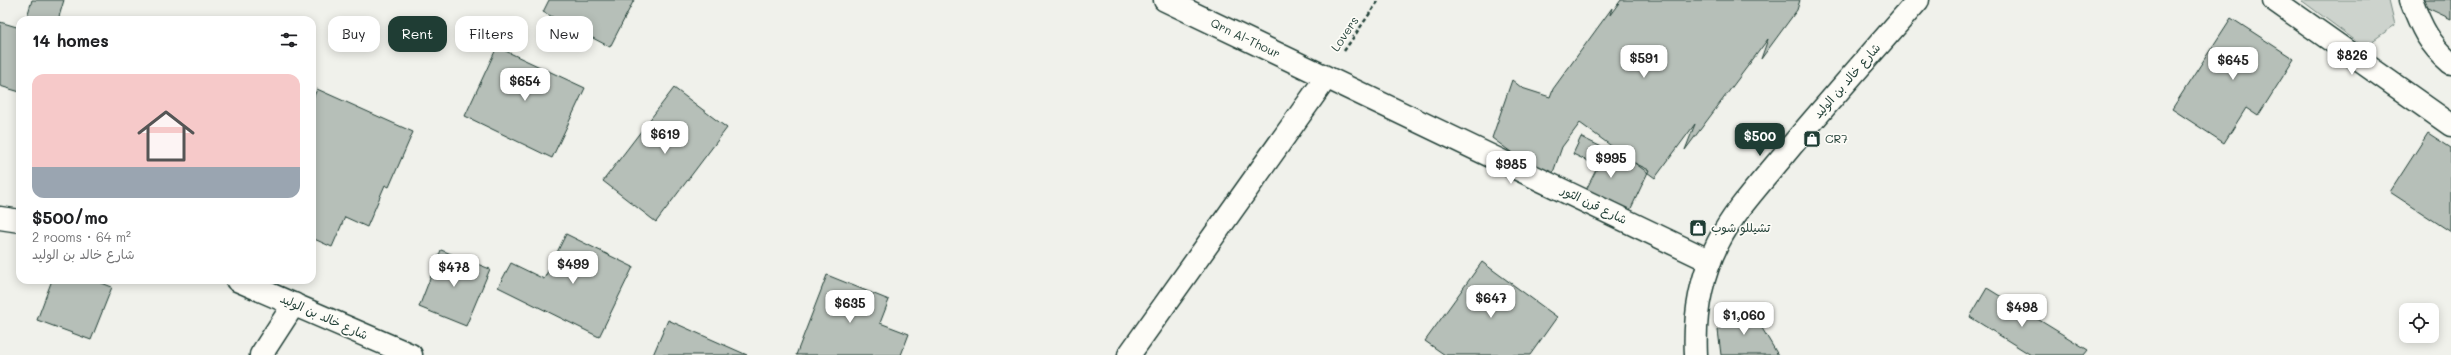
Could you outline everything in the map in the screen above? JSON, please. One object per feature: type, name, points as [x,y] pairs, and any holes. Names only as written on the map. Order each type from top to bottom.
[{"type":"street","name":"Qrn Al-Thour","points":[[1165,0],[1326,78]]},
{"type":"street","name":"شارع خالد بن الوليد","points":[[1696,355],[1699,304],[1710,261],[1718,243],[1740,207],[1918,0]]},
{"type":"street","points":[[2274,0],[2451,125]]},
{"type":"street","points":[[2411,0],[2421,28],[2438,52],[2451,63]]},
{"type":"street","name":"شارع قرن الثور","points":[[1326,78],[1710,261]]},
{"type":"street","points":[[1129,355],[1326,78]]},
{"type":"street","points":[[0,218],[16,220]]},
{"type":"street","name":"شارع خالد بن الوليد","points":[[246,284],[411,355]]},
{"type":"street","points":[[261,355],[294,304]]},
{"type":"path","name":"Lovers","points":[[1326,78],[1379,0]]},
{"type":"shaded area","points":[[2301,0],[2389,0],[2395,25],[2364,47]]},
{"type":"building","points":[[32,0],[64,0],[59,16],[27,16]]},
{"type":"building","points":[[549,0],[634,0],[610,47],[593,38],[593,16],[551,16],[543,12]]},
{"type":"building","points":[[1621,0],[1800,0],[1797,10],[1761,59],[1768,39],[1685,150],[1695,124],[1655,178],[1580,123],[1562,147],[1550,181],[1492,138],[1512,80],[1522,88],[1550,97],[1553,89],[1612,8],[1610,15]]},
{"type":"building","points":[[2421,0],[2451,0],[2451,19],[2419,4]]},
{"type":"building","points":[[2231,18],[2294,59],[2258,116],[2246,108],[2224,143],[2172,109]]},
{"type":"building","points":[[0,22],[16,27],[16,91],[0,86]]},
{"type":"building","points":[[495,52],[508,52],[585,88],[552,158],[465,116]]},
{"type":"building","points":[[674,88],[727,128],[656,222],[603,181]]},
{"type":"building","points":[[317,89],[413,132],[389,187],[385,185],[367,227],[345,217],[332,247],[316,240]]},
{"type":"building","points":[[2428,133],[2451,148],[2451,232],[2390,192]]},
{"type":"building","points":[[1581,137],[1649,170],[1626,219],[1582,198],[1598,166],[1573,154]]},
{"type":"building","points":[[566,234],[633,267],[599,337],[498,287],[511,263],[544,279]]},
{"type":"building","points":[[441,250],[490,269],[466,326],[419,307]]},
{"type":"building","points":[[1482,262],[1557,317],[1530,355],[1445,355],[1425,341]]},
{"type":"building","points":[[827,275],[889,300],[880,323],[909,334],[901,355],[796,355]]},
{"type":"building","points":[[50,284],[104,284],[112,287],[91,340],[37,320]]},
{"type":"building","points":[[1987,288],[2088,350],[2084,355],[2031,355],[1970,317]]},
{"type":"building","points":[[1747,303],[1778,355],[1721,355],[1718,330]]},
{"type":"building","points":[[668,320],[747,355],[653,355]]},
{"type":"place","name":"CR7","points":[[1812,139]]},
{"type":"place","name":"تشيللو شوب","points":[[1698,228]]}]
